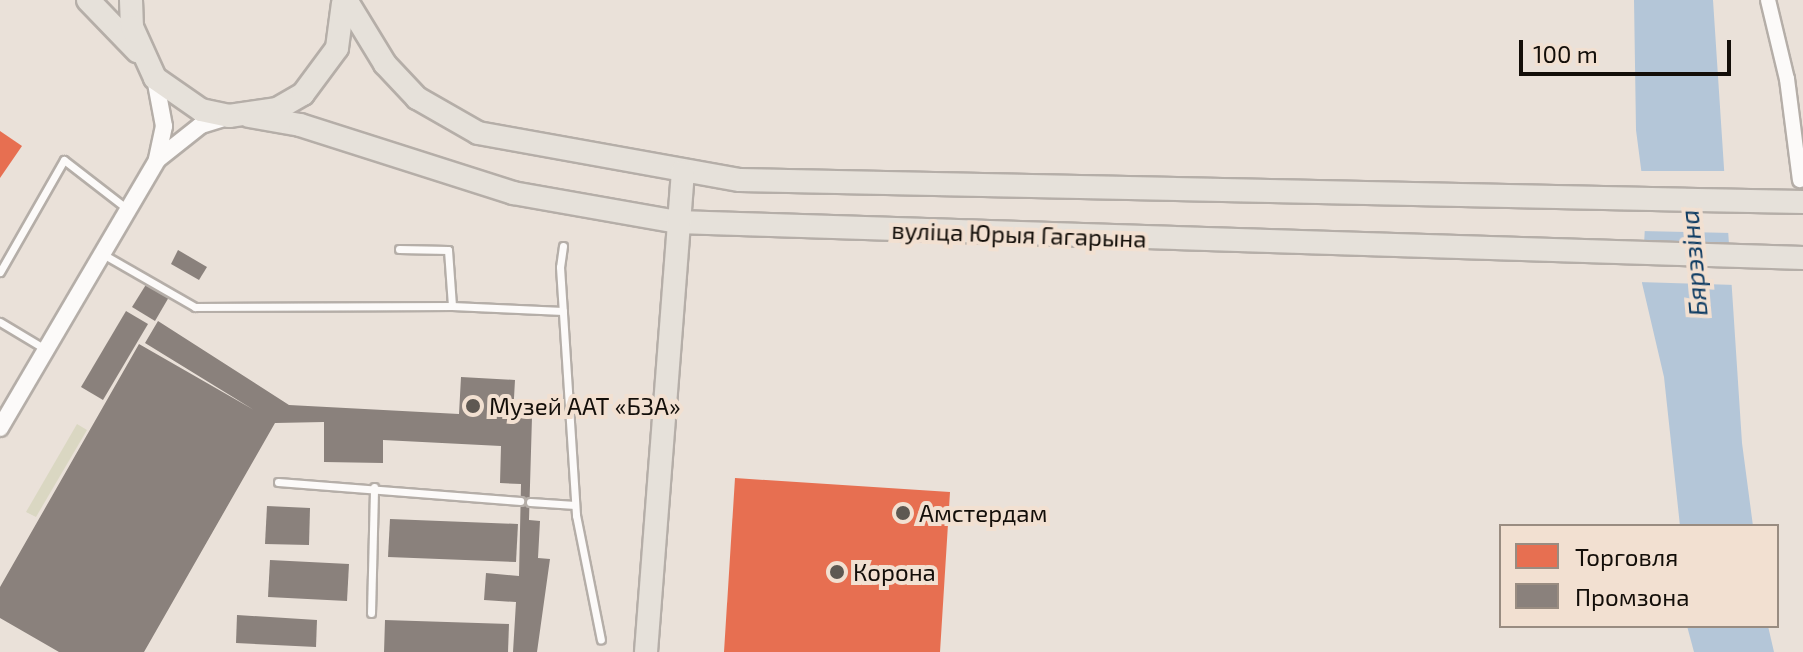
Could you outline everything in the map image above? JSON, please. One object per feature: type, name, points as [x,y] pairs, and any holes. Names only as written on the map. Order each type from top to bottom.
[{"type":"main road","points":[[88,0],[142,57],[155,78]]},
{"type":"main road","points":[[131,0],[132,27],[142,57]]},
{"type":"main road","points":[[239,116],[277,109],[323,74],[337,48],[344,0]]},
{"type":"main road","name":"вуліца Юрыя Гагарына","points":[[344,0],[385,64],[440,115],[478,133],[683,171],[802,183],[1356,194],[1801,191]]},
{"type":"main road","name":"вуліца Юрыя Гагарына","points":[[155,78],[189,104],[239,116],[300,125],[513,193],[677,222],[1803,258]]},
{"type":"main road","points":[[646,652],[683,171]]},
{"type":"street","points":[[1768,0],[1787,79],[1801,191]]},
{"type":"street","points":[[155,78],[164,126],[157,160]]},
{"type":"street","points":[[0,428],[99,252],[157,160],[201,125],[239,116]]},
{"type":"lane","points":[[0,272],[64,160],[126,208]]},
{"type":"lane","points":[[563,246],[563,311],[575,505],[601,640]]},
{"type":"lane","points":[[399,249],[448,250],[452,306]]},
{"type":"lane","points":[[99,252],[195,307],[452,306],[563,311]]},
{"type":"lane","points":[[0,322],[45,349]]},
{"type":"lane","points":[[278,482],[374,487],[520,501]]},
{"type":"lane","points":[[371,613],[374,487]]},
{"type":"lane","points":[[530,502],[575,505]]},
{"type":"shaded area","points":[[77,424],[87,430],[36,517],[26,512]]},
{"type":"water","name":"Бярэзіна","points":[[1634,0],[1713,0],[1742,443],[1753,524],[1680,524],[1664,377],[1642,283],[1646,207],[1636,130]]},
{"type":"water","points":[[1688,628],[1768,628],[1774,652],[1694,652]]},
{"type":"pier","points":[[1637,171],[1728,171],[1732,233],[1641,231]]},
{"type":"pier","points":[[1640,243],[1733,245],[1736,285],[1638,282]]},
{"type":"building: Торговля","points":[[0,131],[22,146],[0,178]]},
{"type":"building: Торговля","name":"Корона","points":[[735,478],[950,492],[940,652],[724,652]]},
{"type":"building: Промзона","points":[[178,250],[207,267],[199,280],[171,264]]},
{"type":"building: Промзона","points":[[147,283],[169,297],[155,321],[132,307]]},
{"type":"building: Промзона","points":[[126,311],[148,324],[103,400],[81,387]]},
{"type":"building: Промзона","points":[[158,321],[289,405],[459,414],[461,377],[515,380],[513,416],[532,417],[529,520],[540,521],[538,558],[550,559],[537,652],[513,652],[516,602],[484,600],[486,573],[519,576],[521,484],[500,483],[501,446],[383,440],[383,463],[324,462],[324,422],[275,423],[144,652],[59,652],[0,618],[0,587],[139,344],[254,410],[145,343]]},
{"type":"building: Промзона","points":[[267,506],[310,508],[309,545],[265,544]]},
{"type":"building: Промзона","points":[[390,519],[518,524],[516,562],[388,557]]},
{"type":"building: Промзона","points":[[270,560],[349,564],[347,601],[268,597]]},
{"type":"building: Промзона","points":[[237,615],[317,620],[316,647],[236,643]]},
{"type":"building: Промзона","points":[[385,620],[509,624],[508,652],[384,652]]},
{"type":"place","name":"Музей ААТ «БЗА»","points":[[473,406]]},
{"type":"place","name":"Амстердам","points":[[903,513]]},
{"type":"place","name":"Корона","points":[[837,572]]}]
